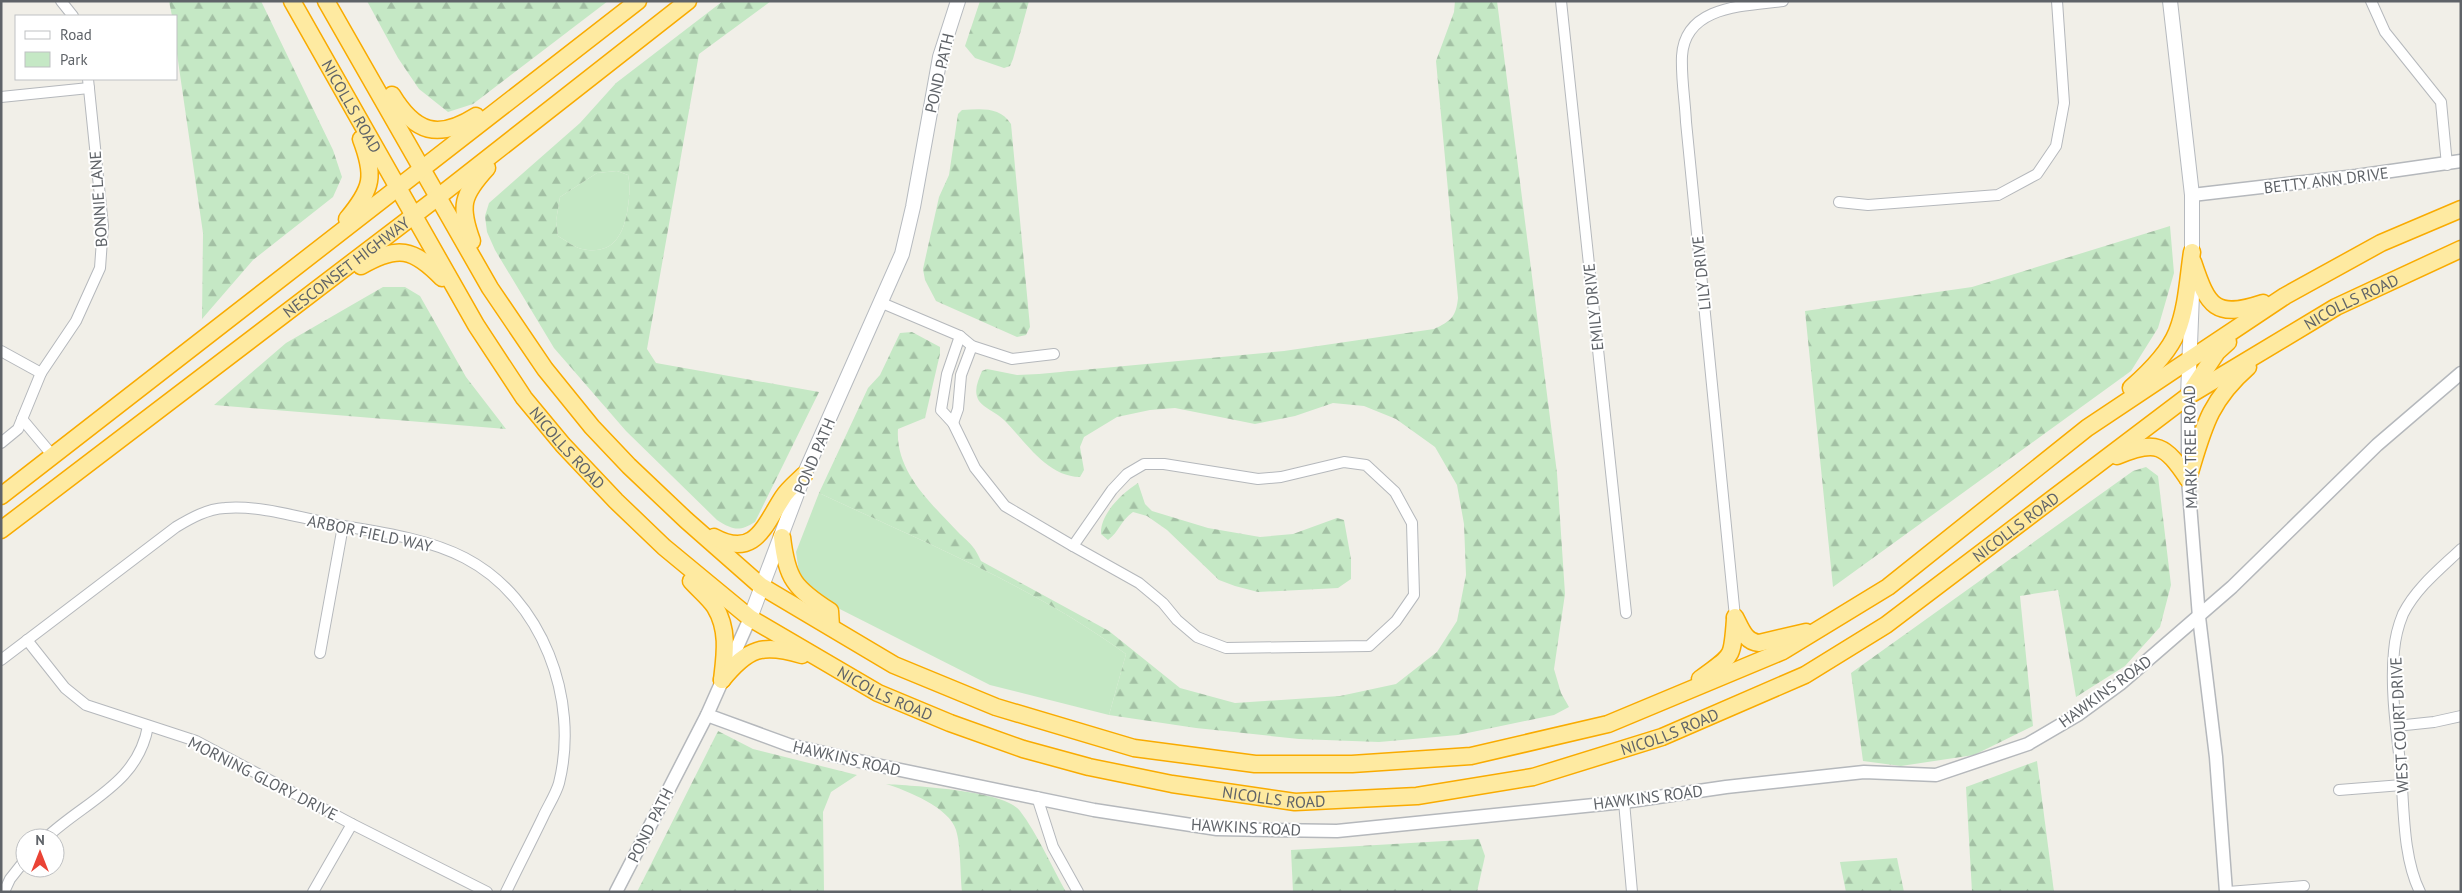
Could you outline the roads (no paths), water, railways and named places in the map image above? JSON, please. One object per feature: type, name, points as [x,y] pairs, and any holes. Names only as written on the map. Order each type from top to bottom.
[{"type":"highway","name":"NICOLLS ROAD","points":[[292,1],[459,295],[506,372],[542,421],[598,484],[664,547],[750,618],[878,693],[950,723],[1022,749],[1089,767],[1172,784],[1295,802],[1417,796],[1532,777],[1662,737],[1805,676],[1886,624],[2188,396],[2336,307],[2461,249]]},
{"type":"highway","name":"NICOLLS ROAD","points":[[326,1],[490,288],[533,353],[582,415],[623,460],[686,520],[761,586],[894,665],[996,707],[1134,748],[1255,764],[1352,764],[1470,756],[1608,724],[1783,651],[1888,587],[2087,428],[2284,296],[2381,243],[2461,209]]},
{"type":"highway","name":"NESCONSET HIGHWAY","points":[[1,496],[638,1]]},
{"type":"highway","name":"NESCONSET HIGHWAY","points":[[1,530],[438,197],[688,1]]},
{"type":"highway","points":[[354,50],[389,91],[407,118],[421,127],[433,130],[448,130],[466,123],[552,68]]},
{"type":"highway","points":[[325,244],[362,201],[370,179],[368,159],[341,88]]},
{"type":"highway","points":[[490,288],[465,223],[463,206],[473,183],[514,138]]},
{"type":"highway","points":[[2188,396],[2217,352],[2230,340],[2381,243]]},
{"type":"highway","points":[[305,298],[379,255],[399,252],[412,254],[424,260],[459,295]]},
{"type":"highway","points":[[2192,256],[2206,296],[2222,309],[2242,310],[2284,296]]},
{"type":"highway","points":[[2087,428],[2151,370],[2177,333],[2186,296],[2192,256]]},
{"type":"highway","points":[[2188,479],[2206,420],[2217,402],[2240,374],[2277,342]]},
{"type":"highway","points":[[2097,465],[2132,450],[2155,446],[2172,456],[2188,479]]},
{"type":"highway","points":[[686,520],[729,545],[742,546],[755,537],[767,524],[784,496],[804,475]]},
{"type":"highway","points":[[782,537],[786,566],[790,577],[811,599],[830,611],[831,627]]},
{"type":"highway","points":[[664,547],[715,606],[720,617],[726,642],[722,680]]},
{"type":"highway","points":[[1735,616],[1744,635],[1753,643],[1822,627]]},
{"type":"highway","points":[[1684,692],[1729,657],[1733,649],[1735,616]]},
{"type":"highway","points":[[722,680],[744,657],[768,647],[824,661]]},
{"type":"main road","name":"POND PATH","points":[[750,618],[804,475],[882,303],[907,239],[940,57],[958,1]]},
{"type":"main road","name":"MARK TREE ROAD","points":[[2170,1],[2192,195],[2191,358],[2188,396]]},
{"type":"street","points":[[61,1],[72,15]]},
{"type":"street","name":"EMILY DRIVE","points":[[1561,1],[1626,613]]},
{"type":"street","name":"LILY DRIVE","points":[[1735,616],[1686,122],[1682,55],[1689,34],[1697,22],[1711,14],[1726,9],[1783,1]]},
{"type":"street","points":[[1839,202],[1868,205],[1998,196],[2037,174],[2056,146],[2064,103],[2058,1]]},
{"type":"street","points":[[2372,1],[2385,32],[2441,102],[2447,165]]},
{"type":"street","points":[[1,97],[88,83]]},
{"type":"street","name":"BONNIE LANE","points":[[1,443],[18,429],[41,373],[76,321],[100,268],[103,226],[88,83]]},
{"type":"street","name":"BETTY ANN DRIVE","points":[[2192,195],[2461,162]]},
{"type":"street","points":[[882,303],[960,336],[972,346],[1012,359],[1054,354]]},
{"type":"street","points":[[960,336],[947,374],[941,410],[953,424],[975,468],[1005,506],[1073,546],[1140,583],[1197,637],[1226,648],[1369,646],[1396,621],[1414,595],[1412,523],[1395,492],[1366,466],[1344,462],[1281,477],[1258,479],[1164,464],[1144,464],[1127,474],[1112,490],[1073,546]]},
{"type":"street","points":[[953,424],[959,400],[961,375],[972,346]]},
{"type":"street","points":[[1,351],[41,373]]},
{"type":"street","name":"HAWKINS ROAD","points":[[707,715],[789,745],[1094,810],[1217,828],[1337,831],[1624,802],[1726,787],[1864,772],[1936,775],[2028,744],[2079,714],[2120,684],[2199,616],[2377,446],[2459,377]]},
{"type":"street","name":"MARK TREE ROAD","points":[[2188,396],[2188,479],[2199,616],[2216,757],[2227,892]]},
{"type":"street","points":[[943,398],[959,400]]},
{"type":"street","points":[[22,419],[53,456]]},
{"type":"street","name":"ARBOR FIELD WAY","points":[[1,660],[176,527],[198,515],[224,508],[239,508],[343,526],[420,542],[466,559],[505,586],[544,641],[556,673],[563,712],[562,764],[558,784],[506,892]]},
{"type":"street","points":[[320,653],[343,526]]},
{"type":"street","name":"WEST COURT DRIVE","points":[[2420,892],[2410,859],[2396,726],[2394,652],[2400,622],[2415,596],[2461,549]]},
{"type":"street","name":"POND PATH","points":[[616,892],[707,715],[750,618]]},
{"type":"street","name":"MORNING GLORY DRIVE","points":[[26,640],[74,697],[86,705],[196,742],[487,892]]},
{"type":"street","points":[[2396,726],[2434,722],[2461,716]]},
{"type":"street","points":[[59,828],[120,781],[140,756],[146,742],[148,726]]},
{"type":"street","points":[[2338,790],[2402,785]]},
{"type":"street","points":[[1037,797],[1053,847],[1078,892]]},
{"type":"street","points":[[1624,802],[1632,892]]},
{"type":"street","points":[[313,892],[352,824]]},
{"type":"street","points":[[4,892],[15,873]]},
{"type":"street","points":[[2227,892],[2304,886]]}]
